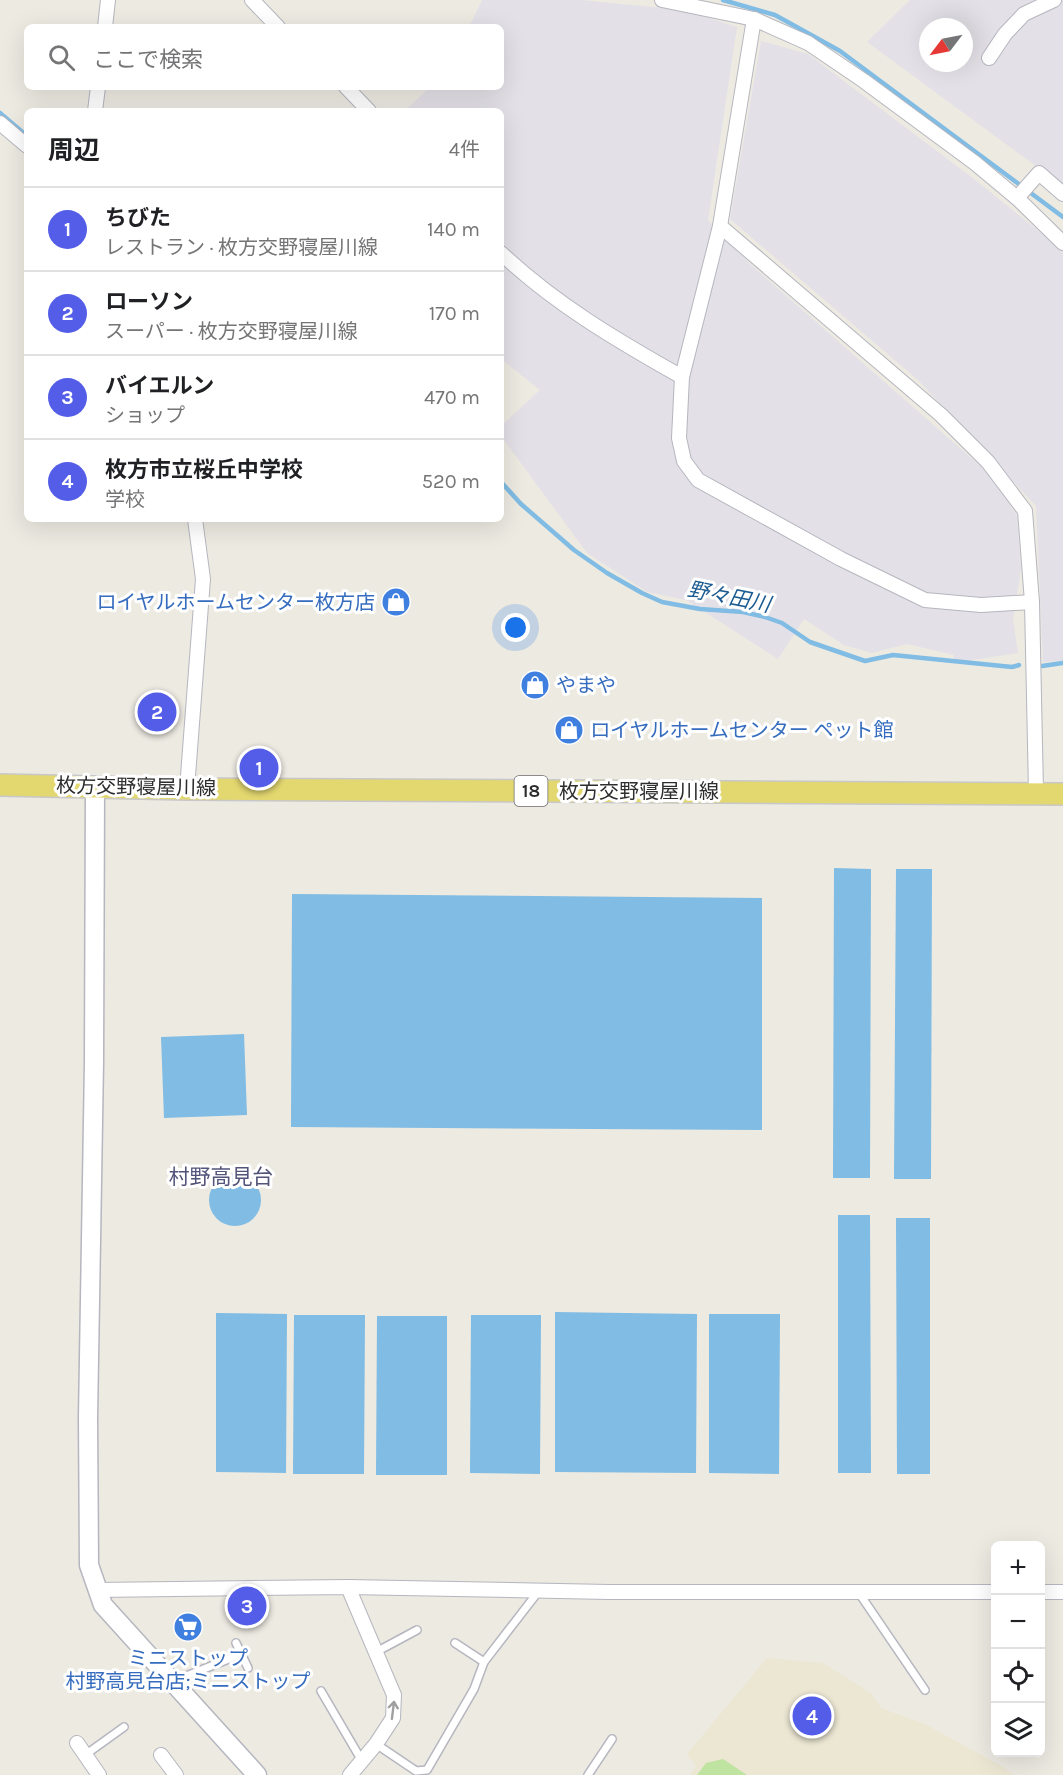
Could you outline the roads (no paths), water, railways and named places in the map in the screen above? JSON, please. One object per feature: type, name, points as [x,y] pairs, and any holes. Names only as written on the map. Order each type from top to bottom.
[{"type":"main road","name":"枚方交野寝屋川線","points":[[0,785],[187,789],[1036,792],[1063,794]]},
{"type":"street","points":[[105,24],[108,0]]},
{"type":"street","points":[[252,0],[275,24]]},
{"type":"street","points":[[662,0],[754,19],[808,43],[864,81],[1019,196],[1063,243]]},
{"type":"street","points":[[989,58],[1005,34],[1024,14],[1054,0]]},
{"type":"street","points":[[754,19],[720,226],[682,377],[679,438],[684,460],[698,480],[841,559],[926,600],[981,604],[1032,602]]},
{"type":"street","points":[[95,108],[98,90]]},
{"type":"street","points":[[349,90],[366,108]]},
{"type":"street","points":[[0,123],[24,143]]},
{"type":"street","points":[[1019,196],[1039,173],[1063,194]]},
{"type":"street","points":[[720,226],[941,415],[988,462],[1025,511],[1032,602],[1036,792]]},
{"type":"street","points":[[504,256],[529,280],[591,324],[682,377]]},
{"type":"street","points":[[187,789],[203,579],[195,522]]},
{"type":"street","points":[[95,786],[94,1062],[88,1429],[89,1565],[103,1605],[257,1775]]},
{"type":"street","points":[[96,1590],[348,1587],[538,1591],[991,1592]]},
{"type":"street","points":[[348,1587],[394,1695],[393,1718],[376,1744],[350,1775]]},
{"type":"street","points":[[1045,1592],[1063,1592]]},
{"type":"street","points":[[81,1749],[99,1775]]},
{"type":"street","points":[[160,1755],[176,1775]]},
{"type":"lane","points":[[376,1744],[416,1771],[427,1770],[474,1689],[484,1662],[538,1591]]},
{"type":"lane","points":[[858,1592],[925,1690]]},
{"type":"lane","points":[[376,1652],[417,1630]]},
{"type":"lane","points":[[236,1643],[248,1668]]},
{"type":"lane","points":[[455,1643],[484,1662]]},
{"type":"lane","points":[[172,1682],[241,1654]]},
{"type":"lane","points":[[321,1691],[362,1761]]},
{"type":"lane","points":[[81,1749],[124,1727]]},
{"type":"lane","points":[[588,1775],[612,1739]]},
{"type":"water","points":[[834,868],[871,869],[870,1178],[833,1178]]},
{"type":"water","points":[[896,869],[932,869],[931,1179],[894,1179]]},
{"type":"water","points":[[292,894],[762,898],[762,1130],[291,1127]]},
{"type":"water","points":[[244,1034],[247,1115],[164,1118],[161,1037]]},
{"type":"water","points":[[235,1174],[245,1176],[253,1182],[259,1190],[261,1200],[259,1210],[253,1218],[245,1224],[235,1226],[225,1224],[217,1218],[211,1210],[209,1200],[211,1190],[217,1182],[225,1176]]},
{"type":"water","points":[[838,1215],[870,1215],[871,1473],[838,1473]]},
{"type":"water","points":[[896,1218],[930,1218],[930,1474],[897,1474]]},
{"type":"water","points":[[555,1312],[697,1314],[696,1473],[555,1472]]},
{"type":"water","points":[[216,1313],[287,1314],[286,1473],[216,1472]]},
{"type":"water","points":[[709,1314],[780,1314],[779,1474],[709,1473]]},
{"type":"water","points":[[294,1315],[365,1315],[364,1474],[293,1474]]},
{"type":"water","points":[[471,1315],[541,1315],[540,1474],[470,1473]]},
{"type":"water","points":[[377,1316],[447,1316],[447,1475],[376,1475]]},
{"type":"waterway","points":[[723,0],[775,15],[840,51],[1063,217]]},
{"type":"waterway","name":"野々田川","points":[[0,113],[24,133]]},
{"type":"waterway","name":"野々田川","points":[[504,485],[521,504],[574,550],[607,573],[662,602],[765,617],[782,623],[810,642],[865,661],[893,655],[1012,667],[1019,665]]},
{"type":"waterway","name":"野々田川","points":[[1042,666],[1063,663]]},
{"type":"place","name":"ロイヤルホームセンター枚方店","points":[[396,602]]},
{"type":"place","name":"やまや","points":[[535,685]]},
{"type":"place","name":"ローソン","points":[[157,712]]},
{"type":"place","name":"ロイヤルホームセンター ペット館","points":[[569,730]]},
{"type":"place","name":"ちびた","points":[[259,768]]},
{"type":"place","name":"バイエルン","points":[[247,1606]]},
{"type":"place","name":"ミニストップ 村野高見台店;ミニストップ","points":[[188,1627]]},
{"type":"place","name":"枚方市立桜丘中学校","points":[[812,1716]]},
{"type":"district","name":"村野高見台","points":[[221,1177]]}]
